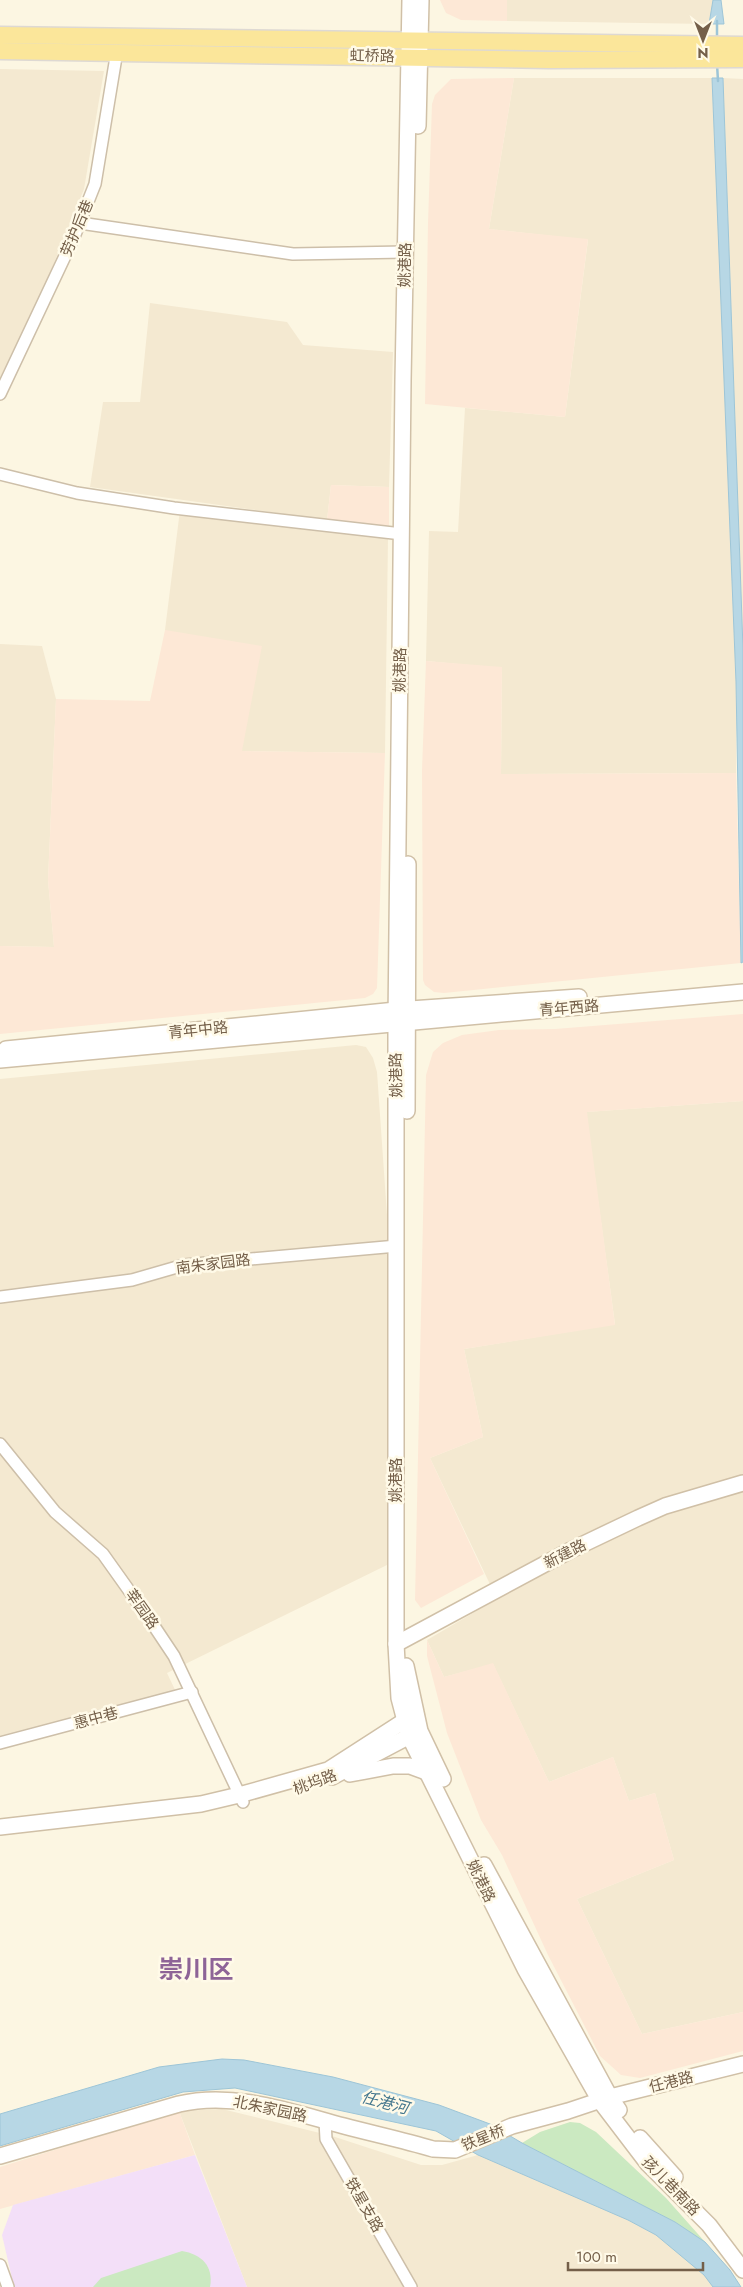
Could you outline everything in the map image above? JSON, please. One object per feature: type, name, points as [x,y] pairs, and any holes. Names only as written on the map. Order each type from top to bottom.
[{"type":"main road","name":"姚港路","points":[[400,1642],[397,1246],[408,850],[415,50],[410,0]]},
{"type":"main road","name":"姚港路","points":[[421,0],[415,50],[405,252],[402,534],[402,1016],[405,1214],[399,1698],[605,2099]]},
{"type":"main road","name":"虹桥路","points":[[0,35],[415,50]]},
{"type":"main road","name":"虹桥路","points":[[718,52],[743,45]]},
{"type":"main road","name":"虹桥路","points":[[0,51],[415,50],[718,52],[743,59]]},
{"type":"main road","name":"青年西路","points":[[402,1016],[743,983]]},
{"type":"main road","name":"青年西路","points":[[402,1016],[743,992]]},
{"type":"main road","name":"青年中路","points":[[0,1050],[402,1016]]},
{"type":"main road","name":"青年中路","points":[[0,1060],[402,1016]]},
{"type":"main road","name":"新建路","points":[[400,1642],[571,1550],[638,1518],[665,1506],[743,1483]]},
{"type":"main road","name":"姚港路","points":[[412,1726],[429,1773],[525,1969],[605,2099]]},
{"type":"main road","name":"桃坞路","points":[[0,1827],[284,1793],[331,1778],[412,1726]]},
{"type":"main road","name":"桃坞路","points":[[241,1799],[328,1770],[412,1726]]},
{"type":"main road","points":[[331,1778],[393,1766],[410,1766],[429,1773]]},
{"type":"main road","name":"任港路","points":[[605,2099],[743,2064]]},
{"type":"main road","name":"铁星桥","points":[[455,2150],[512,2126],[605,2099]]},
{"type":"main road","name":"孩儿巷南路","points":[[605,2099],[743,2253]]},
{"type":"main road","name":"孩儿巷南路","points":[[605,2099],[648,2164],[709,2225],[743,2270]]},
{"type":"main road","name":"北朱家园路","points":[[0,2156],[195,2100],[244,2102],[433,2149],[455,2150]]},
{"type":"street","name":"劳护后巷","points":[[0,394],[80,223],[95,184],[117,51]]},
{"type":"street","points":[[80,223],[293,254],[405,252]]},
{"type":"street","points":[[0,474],[77,492],[174,508],[402,534]]},
{"type":"street","name":"南朱家园路","points":[[0,1297],[132,1280],[184,1265],[397,1246]]},
{"type":"street","name":"莘园路","points":[[0,1444],[55,1512],[103,1554],[174,1656],[241,1799]]},
{"type":"street","name":"惠中巷","points":[[0,1743],[192,1692]]},
{"type":"street","name":"铁星支路","points":[[325,2121],[326,2139],[411,2287]]},
{"type":"street","points":[[0,2265],[8,2287]]},
{"type":"shaded area","points":[[440,0],[507,0],[507,21],[461,20],[446,13]]},
{"type":"shaded area","points":[[507,0],[713,0],[713,2],[709,24],[507,21]]},
{"type":"shaded area","points":[[0,69],[104,71],[84,189],[48,278],[0,378]]},
{"type":"shaded area","points":[[514,78],[712,78],[736,682],[736,773],[501,774],[502,668],[426,661],[429,531],[458,532],[465,408],[565,417],[588,240],[489,229]]},
{"type":"shaded area","points":[[514,78],[489,229],[588,239],[565,417],[425,404],[432,104],[435,95],[451,79]]},
{"type":"shaded area","points":[[723,78],[743,79],[743,649]]},
{"type":"shaded area","points":[[150,303],[287,322],[303,345],[393,352],[389,487],[331,485],[327,520],[90,487],[103,402],[140,402]]},
{"type":"shaded area","points":[[331,485],[389,487],[389,529],[327,520]]},
{"type":"shaded area","points":[[180,510],[388,538],[385,753],[242,751],[165,630]]},
{"type":"shaded area","points":[[165,630],[262,646],[242,751],[385,753],[377,988],[373,994],[365,998],[0,1034],[0,946],[54,947],[48,880],[56,699],[150,701]]},
{"type":"shaded area","points":[[0,644],[42,646],[56,699],[48,880],[54,947],[0,946]]},
{"type":"shaded area","points":[[426,661],[502,667],[501,774],[736,773],[741,963],[444,993],[434,992],[425,985],[423,980],[422,770]]},
{"type":"shaded area","points":[[743,1014],[743,1101],[587,1112],[615,1325],[464,1349],[483,1437],[430,1458],[484,1574],[421,1608],[415,1600],[426,1075],[433,1052],[443,1043],[462,1035],[499,1030],[555,1029]]},
{"type":"shaded area","points":[[356,1045],[366,1047],[373,1058],[377,1072],[390,1258],[389,1564],[167,1673],[176,1692],[0,1739],[0,1079]]},
{"type":"shaded area","points":[[743,1101],[743,2012],[642,2034],[577,1899],[674,1860],[655,1793],[629,1801],[613,1757],[549,1782],[493,1664],[444,1677],[427,1640],[497,1599],[430,1458],[483,1437],[464,1349],[615,1324],[586,1112]]},
{"type":"shaded area","points":[[427,1640],[444,1677],[493,1663],[549,1782],[613,1757],[629,1801],[655,1793],[674,1860],[577,1899],[642,2034],[743,2012],[743,2051],[640,2078],[621,2075],[600,2056],[548,1955],[502,1855],[481,1820],[447,1733],[427,1656]]},
{"type":"shaded area","points":[[222,2109],[332,2136],[421,2165],[442,2165],[478,2155],[628,2220],[656,2235],[704,2275],[713,2287],[247,2287],[179,2111]]},
{"type":"shaded area","points":[[179,2111],[195,2155],[0,2209],[0,2167]]},
{"type":"shaded area","points":[[195,2155],[247,2287],[14,2287],[2,2235],[13,2205]]},
{"type":"green space","points":[[570,2122],[580,2123],[596,2132],[666,2198],[705,2242],[675,2222],[522,2143],[540,2132]]},
{"type":"green space","points":[[182,2251],[195,2255],[205,2262],[210,2273],[210,2287],[93,2287],[101,2278]]},
{"type":"water","points":[[713,0],[721,0],[724,24],[709,24]]},
{"type":"water","points":[[712,78],[723,78],[743,649],[743,962],[741,963],[736,682]]},
{"type":"water","name":"任港河","points":[[222,2059],[244,2060],[333,2077],[439,2105],[490,2124],[522,2143],[675,2222],[705,2242],[730,2270],[741,2287],[713,2287],[704,2275],[656,2235],[628,2220],[478,2155],[436,2131],[235,2088],[183,2092],[0,2146],[0,2114],[159,2067]]},
{"type":"waterway","points":[[717,21],[717,38]]},
{"type":"waterway","points":[[717,64],[718,81]]},
{"type":"district","name":"崇川区","points":[[196,1969]]}]
